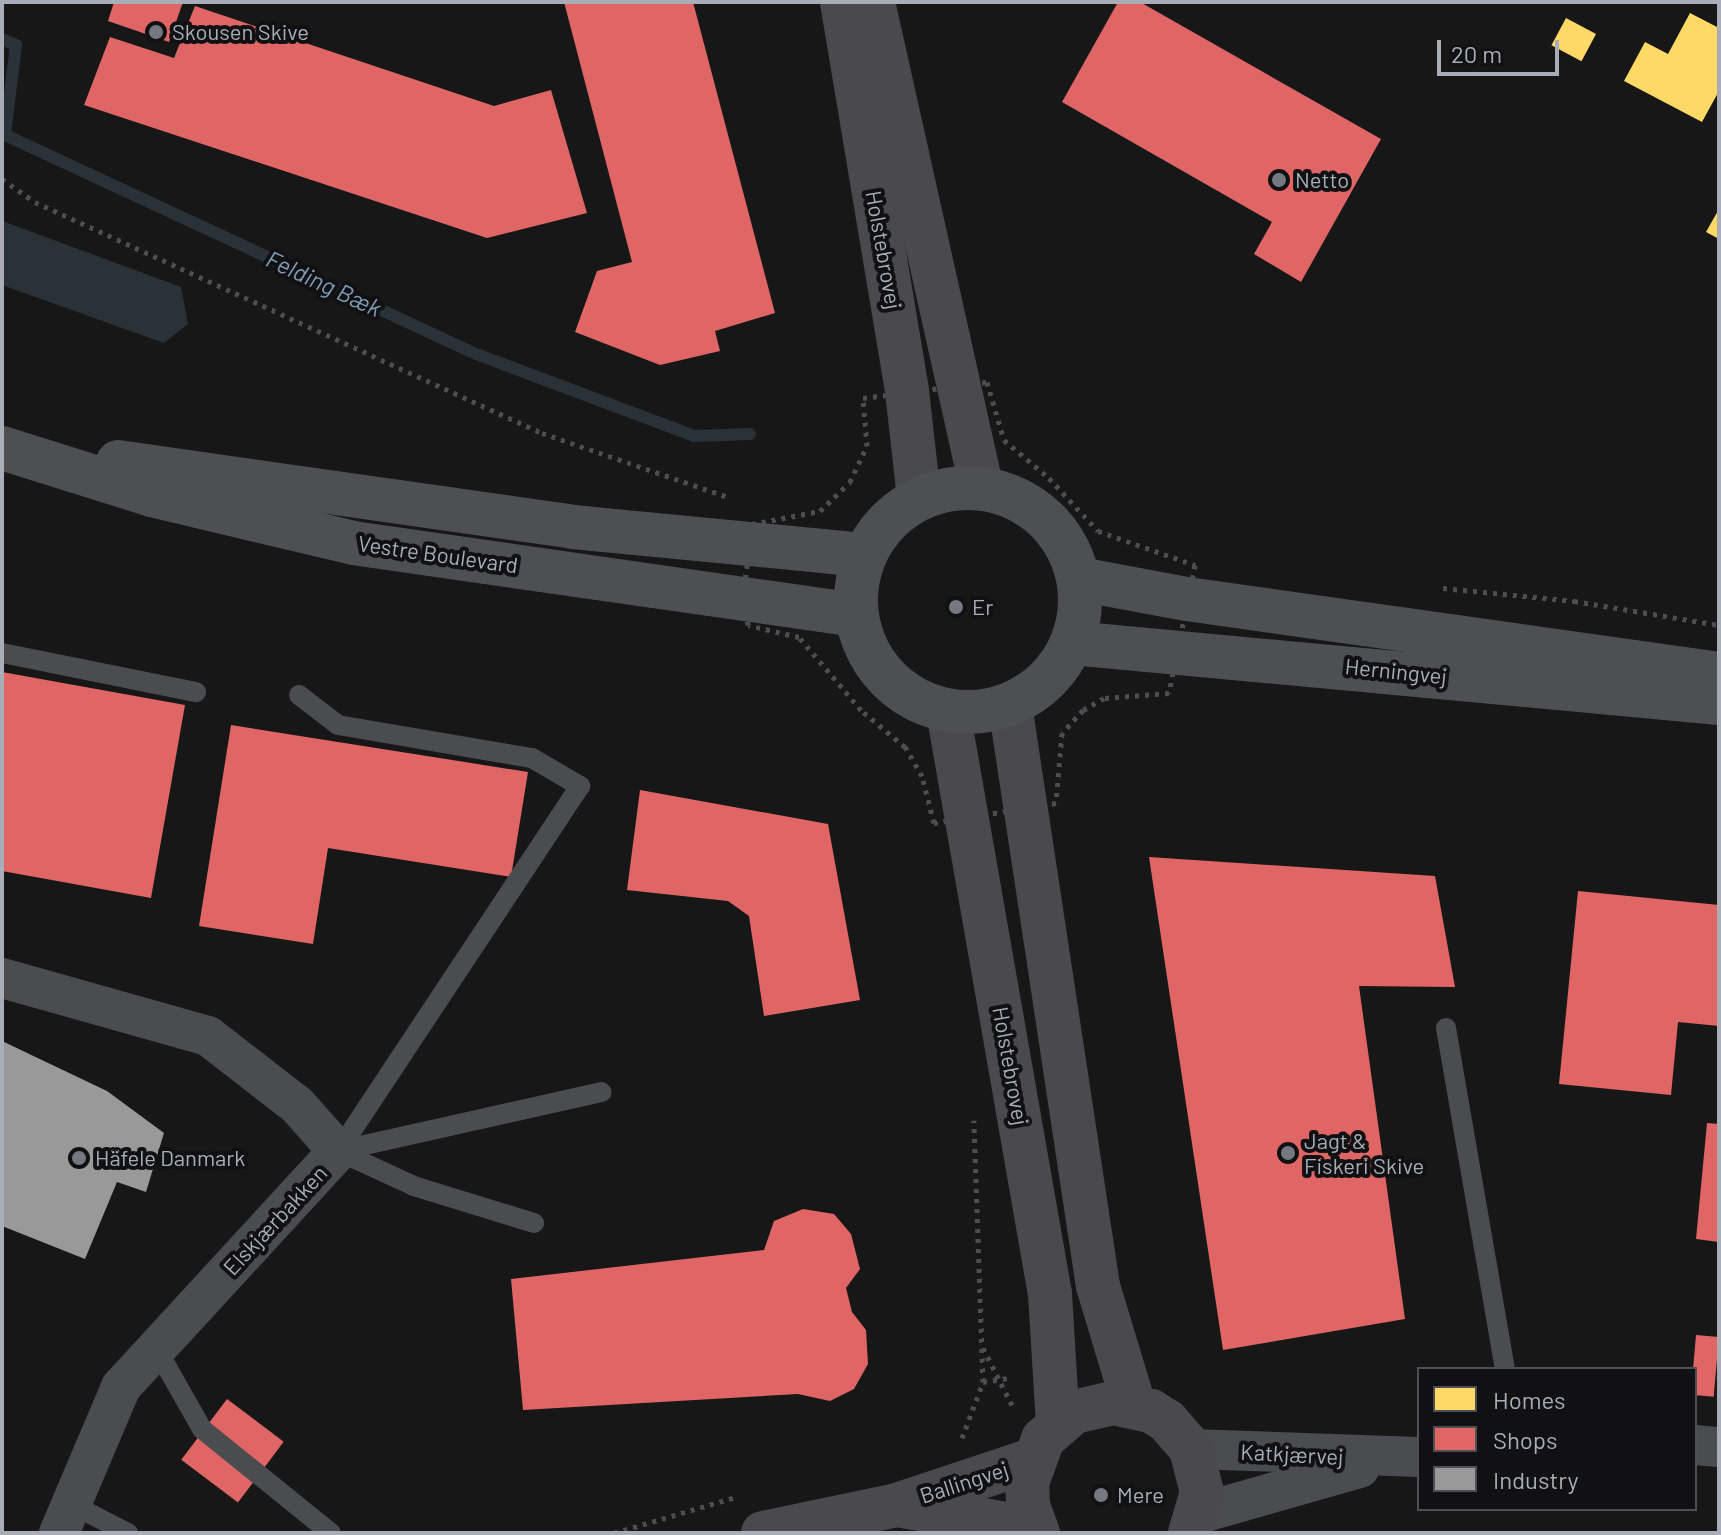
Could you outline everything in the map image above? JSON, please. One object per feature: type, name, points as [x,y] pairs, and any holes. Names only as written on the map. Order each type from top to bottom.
[{"type":"main road","name":"Holstebrovej","points":[[842,2],[907,391],[919,498]]},
{"type":"main road","name":"Holstebrovej","points":[[873,2],[982,488]]},
{"type":"main road","name":"Vestre Boulevard","points":[[15,451],[151,465],[361,499],[750,527],[864,555]]},
{"type":"main road","name":"Vestre Boulevard","points":[[15,451],[152,495],[353,543],[856,615]]},
{"type":"main road","points":[[950,488],[982,488],[1016,498],[1045,517],[1067,545],[1079,579],[1080,611],[1072,643],[1057,669],[1010,705],[979,713],[948,711],[914,700],[886,678],[866,649],[856,615],[856,585],[864,555],[887,522],[919,498],[950,488]]},
{"type":"main road","name":"Herningvej","points":[[1079,579],[1187,599],[1719,674]]},
{"type":"main road","name":"Herningvej","points":[[1072,643],[1719,703]]},
{"type":"main road","points":[[1010,705],[1098,1286],[1134,1405],[1167,1421],[1191,1449],[1202,1492],[1194,1524]]},
{"type":"main road","name":"Holstebrovej","points":[[948,711],[947,826],[1050,1294],[1042,1445],[1027,1494],[1037,1531]]},
{"type":"main road","name":"Ballingvej","points":[[897,1505],[1042,1445],[1093,1405],[1134,1405]]},
{"type":"main road","name":"Ballingvej","points":[[756,1514],[897,1505],[1037,1531]]},
{"type":"street","name":"Elskjærbakken","points":[[2,978],[208,1036],[297,1105],[338,1151],[121,1387],[65,1518]]},
{"type":"street","points":[[1697,1445],[1719,1447]]},
{"type":"street","name":"Katkjærvej","points":[[1191,1449],[1406,1458]]},
{"type":"street","name":"Katkjærvej","points":[[1194,1524],[1406,1458]]},
{"type":"lane","points":[[2,653],[196,692]]},
{"type":"lane","points":[[299,695],[338,725],[532,758],[580,786],[338,1151]]},
{"type":"lane","points":[[1446,1028],[1505,1367]]},
{"type":"lane","points":[[338,1151],[601,1092]]},
{"type":"lane","points":[[338,1151],[414,1186],[534,1223]]},
{"type":"lane","points":[[156,1348],[202,1429],[331,1533]]},
{"type":"lane","points":[[65,1518],[128,1533]]},
{"type":"path","points":[[2,179],[35,202],[542,433],[736,500]]},
{"type":"path","points":[[987,382],[1004,440],[1049,478],[1098,531],[1195,565],[1187,599],[1181,651],[1169,693],[1104,698],[1083,710],[1062,733],[1056,803],[947,826],[905,747],[861,710],[799,637],[748,625],[743,598],[750,527],[820,511],[850,482],[867,446],[863,398],[960,383],[987,382]]},
{"type":"path","points":[[960,1443],[983,1382],[973,1117]]},
{"type":"path","points":[[981,1344],[1042,1445]]},
{"type":"path","points":[[614,1533],[756,1514]]},
{"type":"shaded area","points":[[2,221],[181,287],[188,324],[164,343],[2,285]]},
{"type":"building: Homes","points":[[1690,13],[1719,28],[1719,91],[1702,122],[1624,81],[1645,42],[1668,54]]},
{"type":"building: Homes","points":[[1566,18],[1596,34],[1581,61],[1551,45]]},
{"type":"building: Homes","points":[[1719,209],[1719,239],[1706,232]]},
{"type":"building: Shops","name":"Skousen Skive","points":[[114,2],[183,2],[169,42],[108,21]]},
{"type":"building: Shops","points":[[564,2],[693,2],[775,313],[715,331],[720,351],[660,365],[575,332],[597,271],[632,262]]},
{"type":"building: Shops","name":"Netto","points":[[1118,2],[1140,2],[1381,139],[1301,282],[1254,254],[1272,222],[1062,102]]},
{"type":"building: Shops","points":[[195,6],[494,106],[551,90],[587,213],[487,238],[84,105],[110,37],[174,58]]},
{"type":"building: Shops","points":[[2,672],[185,705],[151,898],[2,871]]},
{"type":"building: Shops","points":[[231,725],[528,772],[511,877],[328,848],[313,944],[199,926]]},
{"type":"building: Shops","points":[[640,790],[828,824],[860,1000],[764,1016],[749,916],[728,901],[627,890]]},
{"type":"building: Shops","name":"Jagt & Fiskeri Skive","points":[[1149,857],[1435,876],[1455,987],[1359,986],[1405,1319],[1223,1350]]},
{"type":"building: Shops","points":[[1578,891],[1719,905],[1719,1026],[1678,1022],[1671,1095],[1559,1084]]},
{"type":"building: Shops","points":[[1707,1123],[1719,1124],[1719,1242],[1696,1239]]},
{"type":"building: Shops","points":[[803,1209],[834,1214],[851,1234],[860,1269],[846,1288],[852,1312],[866,1330],[868,1364],[854,1389],[830,1401],[798,1394],[523,1410],[511,1279],[764,1250],[774,1221]]},
{"type":"building: Shops","points":[[1696,1335],[1719,1337],[1714,1397],[1697,1395],[1697,1367],[1693,1367]]},
{"type":"building: Shops","points":[[227,1399],[284,1442],[238,1502],[181,1460]]},
{"type":"building: Industry","name":"Häfele Danmark","points":[[2,1041],[107,1091],[164,1133],[146,1192],[117,1182],[85,1259],[2,1226]]},
{"type":"waterway","name":"Felding Bæk","points":[[2,39],[16,45],[5,135],[476,354],[694,436],[750,434]]},
{"type":"place","name":"Skousen Skive","points":[[156,32]]},
{"type":"place","name":"Netto","points":[[1279,180]]},
{"type":"place","name":"Er","points":[[956,607]]},
{"type":"place","name":"Jagt & Fiskeri Skive","points":[[1288,1153]]},
{"type":"place","name":"Häfele Danmark","points":[[79,1158]]},
{"type":"place","name":"Mere","points":[[1101,1495]]}]
